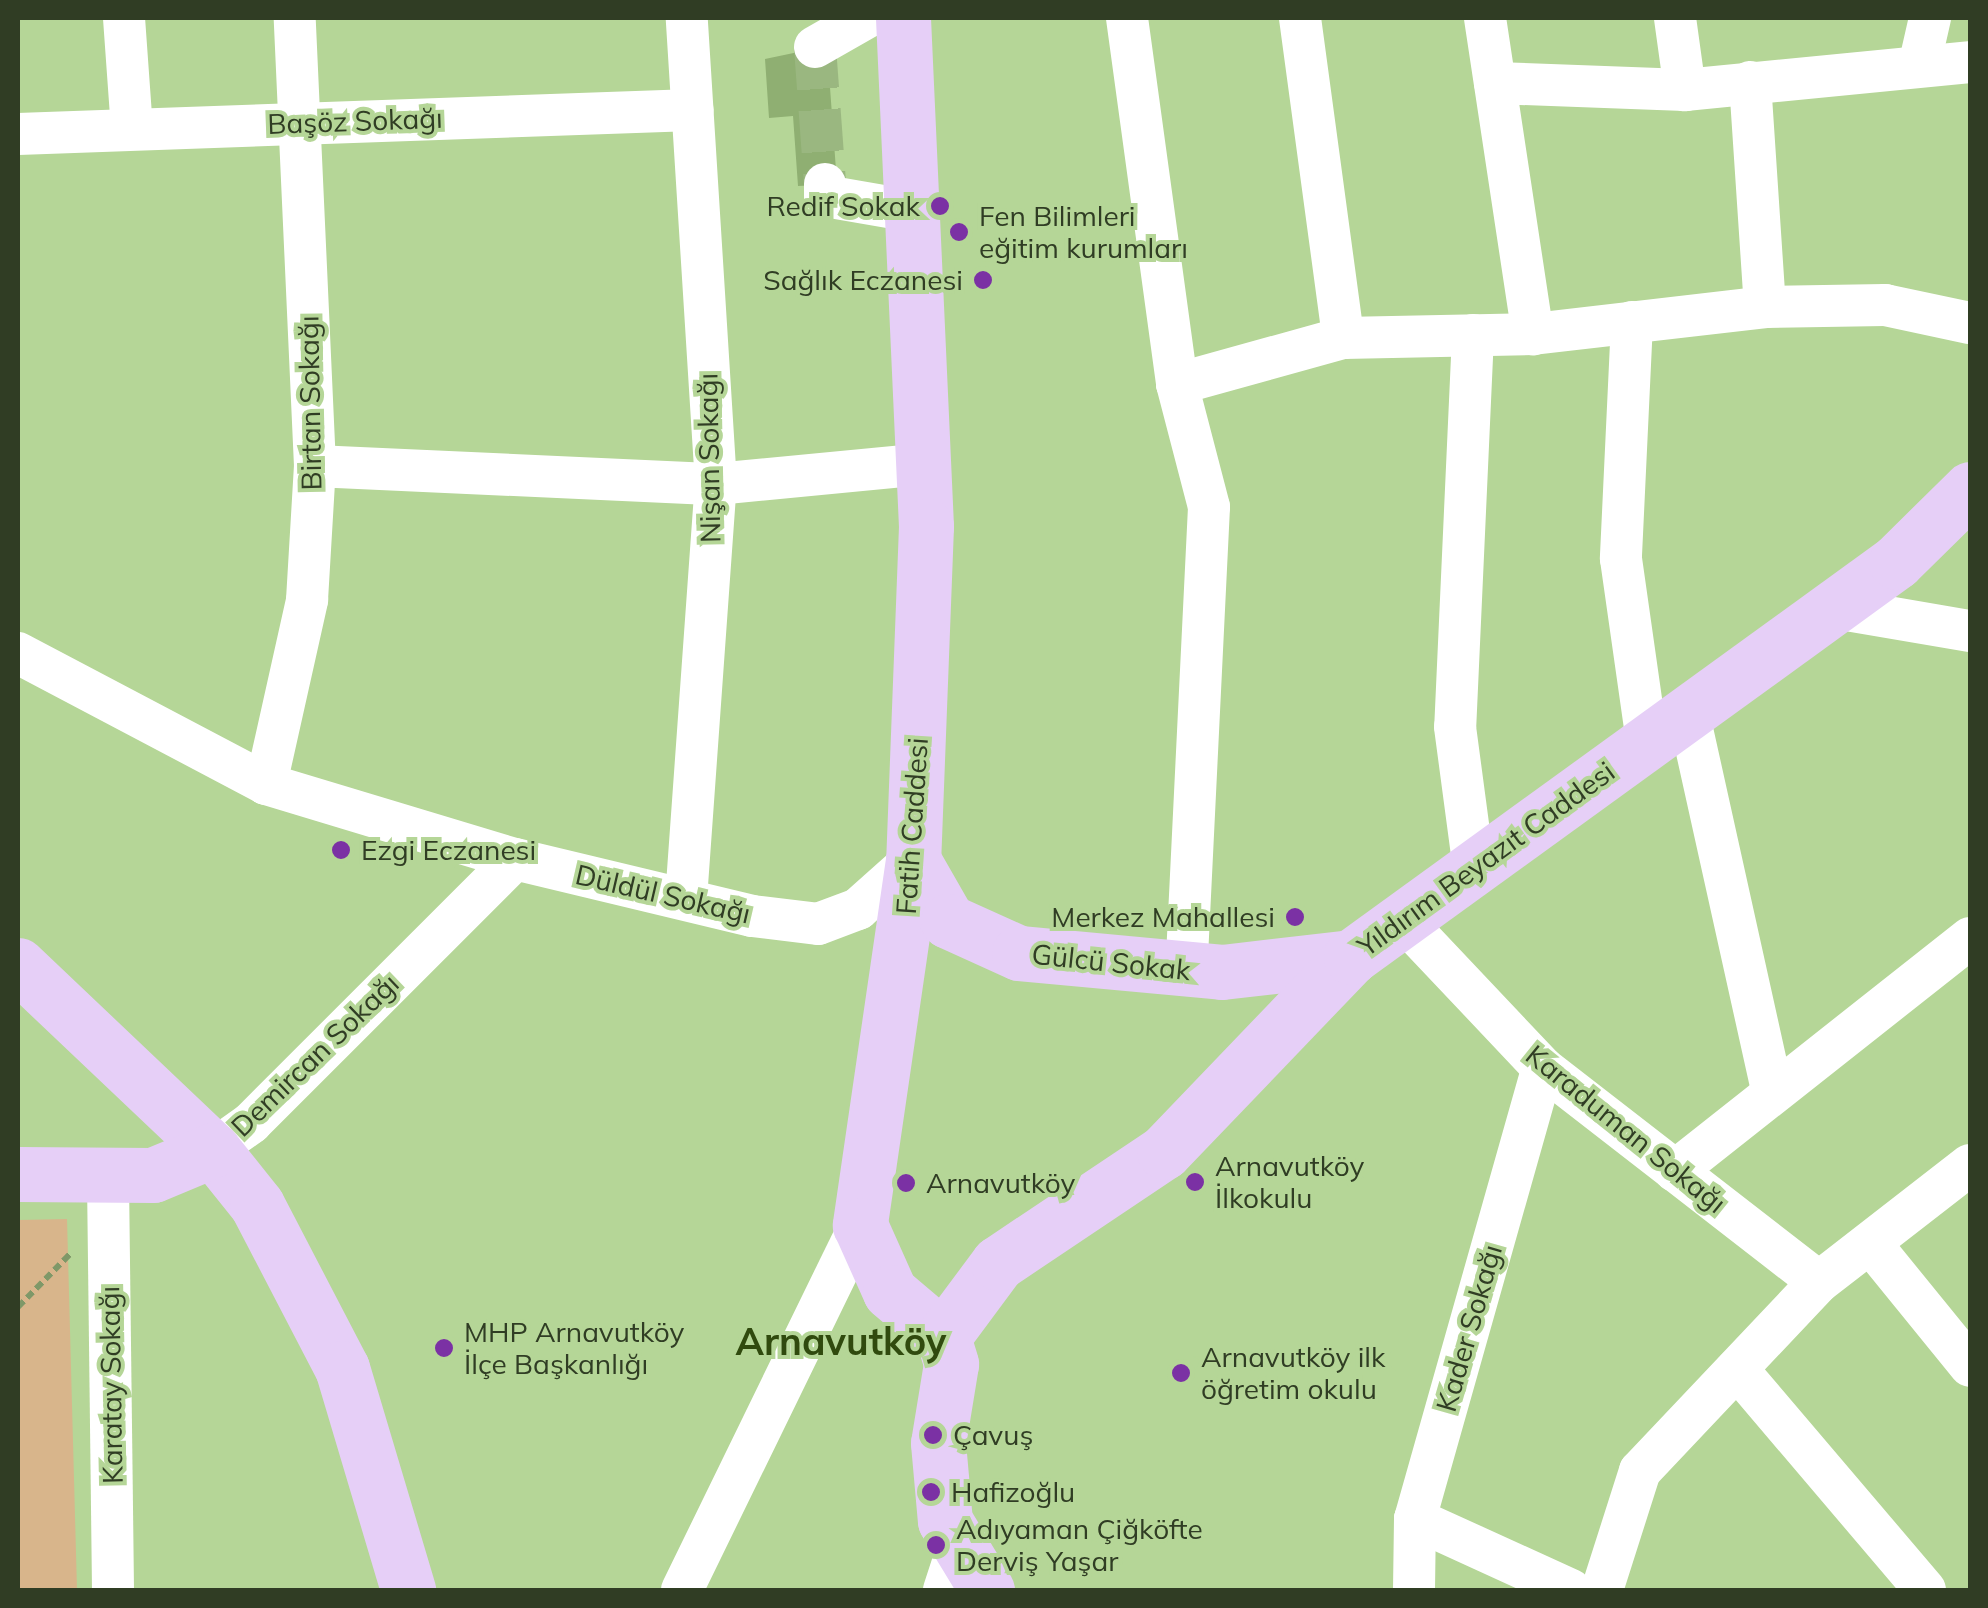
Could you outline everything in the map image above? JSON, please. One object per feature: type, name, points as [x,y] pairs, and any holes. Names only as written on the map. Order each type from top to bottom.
[{"type":"main road","name":"Fatih Caddesi","points":[[860,1225],[912,860],[923,464],[903,18]]},
{"type":"main road","name":"Yıldırım Beyazıt Caddesi","points":[[943,1337],[998,1263],[1164,1152],[1254,1066],[1351,957],[1835,608],[1970,489]]},
{"type":"main road","name":"Gülcü Sokak","points":[[912,860],[931,903],[969,934],[1019,953],[1204,972],[1351,957]]},
{"type":"main road","points":[[18,966],[213,1150],[257,1205],[342,1368],[408,1590]]},
{"type":"main road","points":[[1204,972],[1248,1004],[1254,1066]]},
{"type":"main road","name":"Demircan Sokağı","points":[[18,1174],[108,1197],[213,1150]]},
{"type":"main road","points":[[860,1225],[890,1292],[943,1337],[950,1364],[941,1493],[962,1578]]},
{"type":"street","points":[[124,18],[132,129]]},
{"type":"street","name":"Birtan Sokağı","points":[[266,784],[306,600],[316,466],[295,18]]},
{"type":"street","name":"Nişan Sokağı","points":[[686,899],[716,484],[687,18]]},
{"type":"street","points":[[815,47],[866,18]]},
{"type":"street","points":[[1126,18],[1177,384],[1208,507],[1204,972]]},
{"type":"street","points":[[1300,18],[1343,338]]},
{"type":"street","points":[[1485,18],[1533,334]]},
{"type":"street","points":[[1675,18],[1686,90]]},
{"type":"street","points":[[1920,62],[1930,18]]},
{"type":"street","points":[[1495,83],[1686,90],[1920,62],[1970,62]]},
{"type":"street","points":[[1750,82],[1765,307]]},
{"type":"street","name":"Başöz Sokağı","points":[[18,134],[693,110]]},
{"type":"street","points":[[824,184],[825,196],[912,211]]},
{"type":"street","points":[[1177,384],[1343,338],[1533,334],[1765,307],[1885,305],[1970,323]]},
{"type":"street","points":[[1632,322],[1622,559],[1772,1092]]},
{"type":"street","points":[[1473,335],[1455,727],[1474,870]]},
{"type":"street","points":[[316,466],[716,484],[923,464]]},
{"type":"street","points":[[1835,608],[1970,631]]},
{"type":"street","name":"Düldül Sokağı","points":[[18,652],[266,784],[515,859],[686,899],[818,924],[858,909],[912,860]]},
{"type":"street","name":"Demircan Sokağı","points":[[213,1150],[252,1123],[515,859]]},
{"type":"street","name":"Karaduman Sokağı","points":[[1403,920],[1543,1068],[1819,1282]]},
{"type":"street","points":[[1675,1171],[1970,938]]},
{"type":"street","name":"Kader Sokağı","points":[[1414,1590],[1415,1520],[1543,1068]]},
{"type":"street","points":[[1602,1590],[1640,1470],[1819,1282],[1970,1165]]},
{"type":"street","name":"Karatay Sokağı","points":[[108,1197],[114,1590]]},
{"type":"street","name":"Fatih Caddesi","points":[[682,1590],[860,1225]]},
{"type":"street","points":[[1871,1244],[1970,1366]]},
{"type":"street","points":[[1737,1369],[1926,1590]]},
{"type":"street","points":[[1415,1520],[1571,1590]]},
{"type":"path","points":[[18,1307],[108,1197]]},
{"type":"shaded area","points":[[67,1219],[77,1590],[18,1590],[18,1220]]},
{"type":"building","points":[[827,46],[837,184],[798,186],[793,116],[769,118],[765,59]]},
{"type":"tunnel","points":[[815,47],[825,184]]},
{"type":"place","name":"Redif Sokak","points":[[940,206]]},
{"type":"place","name":"Fen Bilimleri eğitim kurumları","points":[[959,232]]},
{"type":"place","name":"Sağlık Eczanesi","points":[[983,280]]},
{"type":"place","name":"Ezgi Eczanesi","points":[[341,850]]},
{"type":"place","name":"Merkez Mahallesi","points":[[1295,917]]},
{"type":"place","name":"Arnavutköy İlkokulu","points":[[1195,1182]]},
{"type":"place","name":"Arnavutköy","points":[[906,1183]]},
{"type":"place","name":"MHP Arnavutköy İlçe Başkanlığı","points":[[444,1348]]},
{"type":"place","name":"Arnavutköy ilk öğretim okulu","points":[[1181,1373]]},
{"type":"place","name":"Çavuş","points":[[933,1435]]},
{"type":"place","name":"Hafizoğlu","points":[[931,1492]]},
{"type":"place","name":"Adıyaman Çiğköfte Derviş Yaşar","points":[[936,1545]]},
{"type":"district","name":"Arnavutköy","points":[[841,1342]]}]
